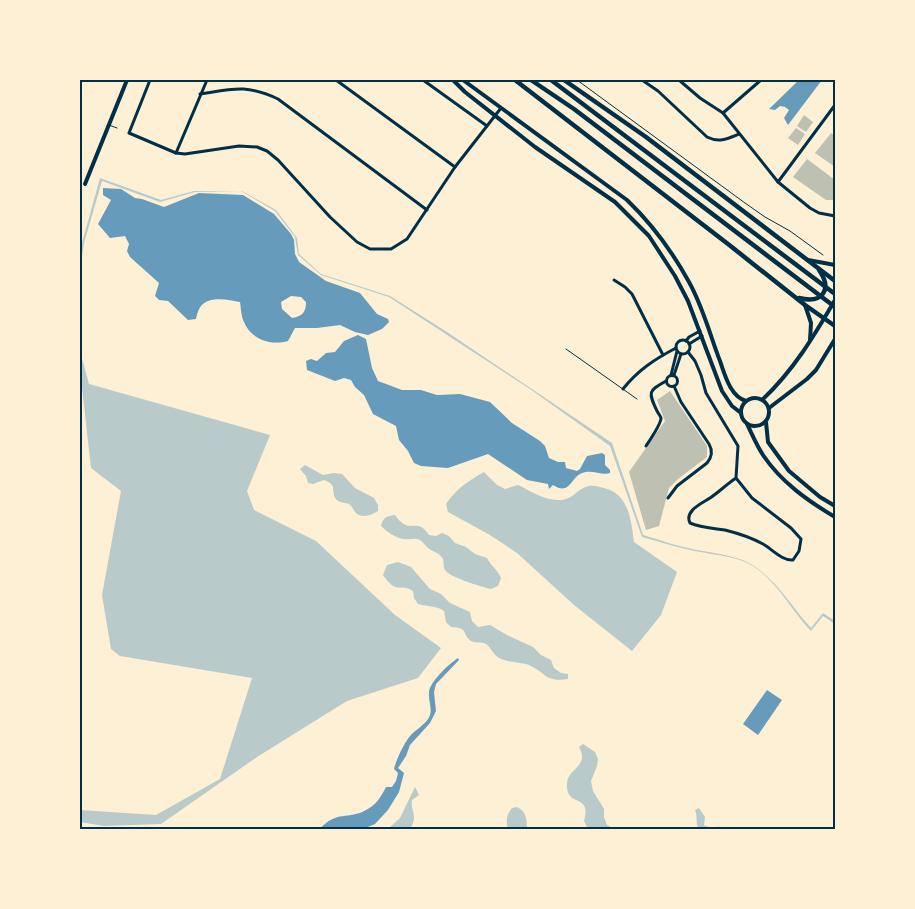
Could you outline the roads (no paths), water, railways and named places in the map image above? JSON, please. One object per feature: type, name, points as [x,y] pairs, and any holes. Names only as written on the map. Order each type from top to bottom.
[{"type":"main road","points":[[515,80],[805,305],[835,326]]},
{"type":"main road","points":[[531,80],[574,109],[835,307]]},
{"type":"main road","points":[[551,80],[835,294]]},
{"type":"main road","points":[[564,80],[646,137],[835,281]]},
{"type":"main road","points":[[796,298],[815,300],[822,293],[825,280],[817,267]]},
{"type":"street","points":[[85,184],[127,80]]},
{"type":"street","points":[[150,80],[129,133],[176,153],[185,154],[239,146],[258,147],[267,151],[278,160],[336,223],[357,242],[370,249],[391,248],[407,239],[456,167],[501,108]]},
{"type":"street","points":[[176,153],[207,80]]},
{"type":"street","points":[[336,80],[456,167]]},
{"type":"street","points":[[424,80],[487,126]]},
{"type":"street","points":[[453,80],[465,92],[535,147],[615,202],[649,236],[661,252],[688,300],[722,391],[732,406],[741,413]]},
{"type":"street","points":[[463,80],[627,200],[646,219],[666,245],[690,283],[729,384],[737,397],[746,401]]},
{"type":"street","points":[[642,80],[658,92],[707,137],[722,141],[739,134]]},
{"type":"street","points":[[679,80],[700,98],[723,113],[778,182],[810,208],[835,216]]},
{"type":"street","points":[[723,113],[761,80]]},
{"type":"street","points":[[200,94],[238,88],[261,91],[278,99],[427,210]]},
{"type":"street","points":[[778,182],[835,105]]},
{"type":"street","points":[[661,252],[666,245]]},
{"type":"street","points":[[806,259],[835,265]]},
{"type":"street","points":[[614,280],[632,294],[663,355]]},
{"type":"street","points":[[763,399],[792,368],[835,300]]},
{"type":"street","points":[[805,305],[811,323],[810,342]]},
{"type":"street","points":[[688,342],[701,334]]},
{"type":"street","points":[[769,408],[808,379],[832,349],[835,339]]},
{"type":"street","points":[[674,386],[678,382],[673,375],[678,342],[682,340],[688,342]]},
{"type":"street","points":[[688,342],[690,348],[688,352]]},
{"type":"street","points":[[623,389],[641,369],[663,355],[677,349]]},
{"type":"street","points":[[677,349],[681,354]]},
{"type":"street","points":[[681,354],[688,352]]},
{"type":"street","points":[[688,352],[702,375],[706,393],[738,446],[736,478],[752,498],[799,535],[801,545],[793,560],[785,559],[763,544],[748,538],[725,530],[712,530],[690,523],[688,519],[690,514],[699,504],[736,478]]},
{"type":"street","points":[[673,375],[681,354]]},
{"type":"street","points":[[646,446],[661,418],[650,397],[651,392],[666,381],[668,376],[673,375]]},
{"type":"street","points":[[666,381],[669,386],[674,386]]},
{"type":"street","points":[[668,498],[677,486],[710,460],[712,452],[674,386]]},
{"type":"street","points":[[835,506],[820,497],[789,471],[768,442],[766,422],[769,418],[769,408],[763,399],[754,397],[746,401],[741,408],[741,413],[763,455],[782,479],[814,504],[835,517]]},
{"type":"street","points":[[747,424],[755,426],[766,422]]},
{"type":"lane","points":[[108,125],[117,128]]},
{"type":"lane","points":[[566,349],[637,399]]},
{"type":"water","points":[[799,80],[822,80],[788,125],[784,118],[789,110],[780,106],[775,110],[769,109]]},
{"type":"water","points":[[103,188],[121,189],[135,198],[164,207],[199,193],[243,195],[274,214],[291,234],[294,240],[295,254],[299,262],[326,281],[360,293],[377,314],[388,319],[389,322],[382,329],[368,335],[355,332],[340,325],[295,328],[288,341],[275,343],[262,340],[251,333],[243,320],[240,302],[221,299],[211,300],[200,307],[196,319],[188,320],[168,301],[159,300],[155,296],[159,283],[130,257],[127,251],[129,244],[125,236],[110,238],[98,224],[111,200],[103,195]],"holes":[[[291,296],[301,297],[306,302],[305,309],[301,315],[292,318],[282,309],[281,302]]]},
{"type":"water","points":[[358,335],[366,339],[372,368],[378,381],[402,390],[421,390],[437,395],[460,394],[490,402],[512,423],[540,441],[545,446],[549,458],[558,462],[565,462],[566,468],[577,471],[587,456],[602,453],[605,455],[605,465],[610,470],[610,473],[582,473],[566,487],[559,488],[553,485],[549,489],[548,484],[527,480],[488,454],[448,468],[421,466],[414,463],[408,451],[399,440],[396,426],[373,414],[364,395],[355,387],[351,380],[344,378],[335,381],[307,370],[306,361],[311,359],[317,361],[326,353],[335,352],[344,341]]},
{"type":"water","points":[[458,658],[459,660],[436,684],[434,692],[436,711],[430,723],[410,745],[406,756],[398,768],[404,773],[399,792],[388,810],[375,824],[363,829],[320,829],[332,819],[354,815],[370,808],[378,800],[386,787],[392,787],[398,773],[394,769],[395,765],[404,746],[411,735],[430,716],[429,693],[432,684]]},
{"type":"water","points":[[767,690],[782,700],[758,735],[743,724]]}]
